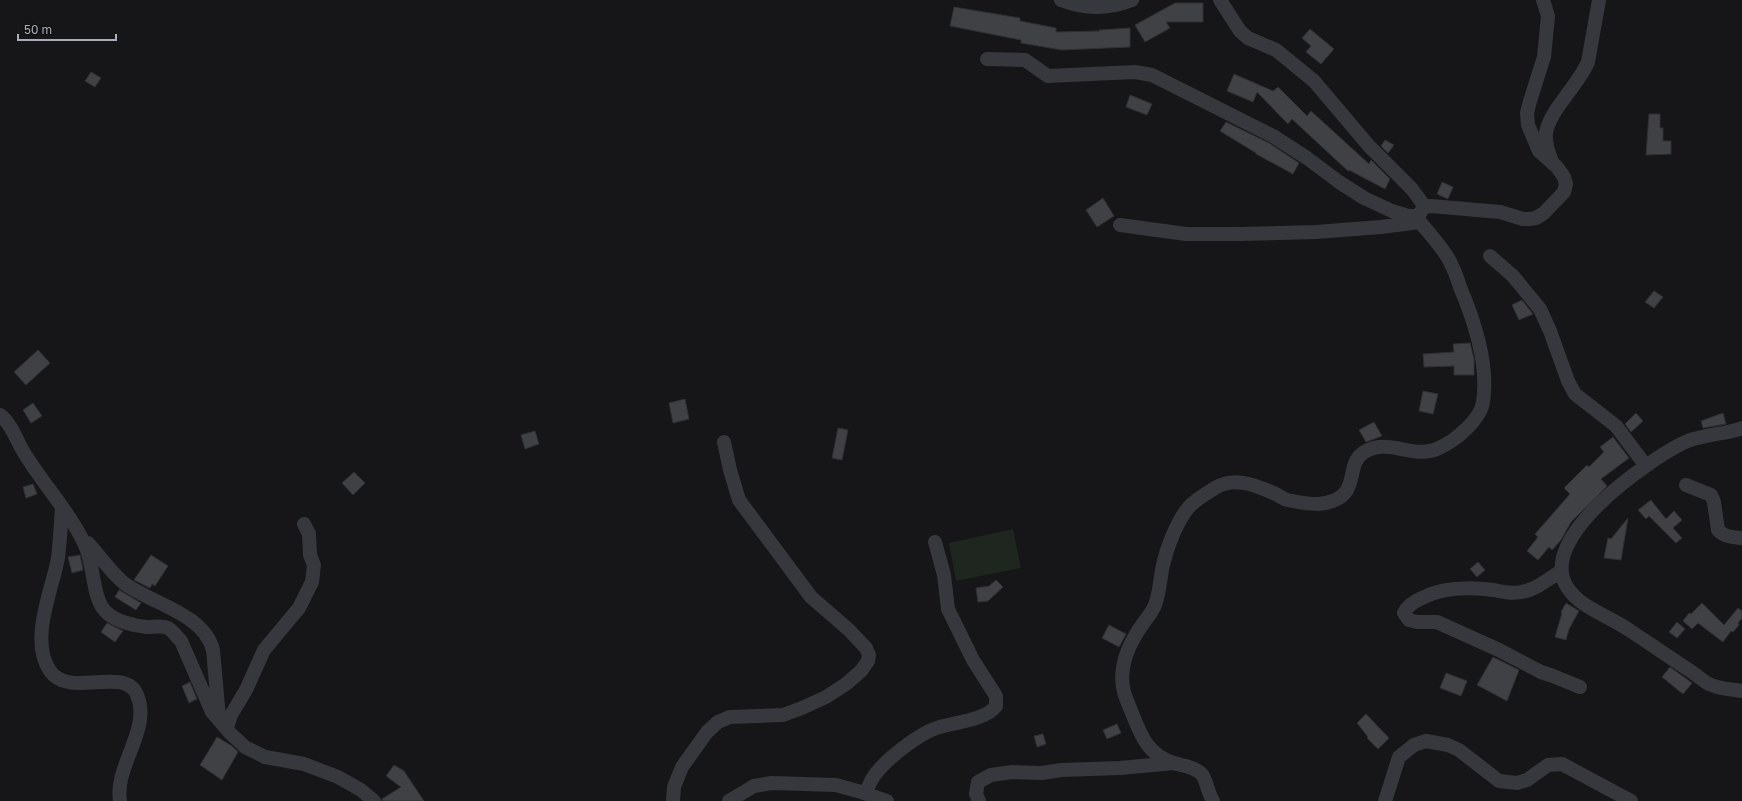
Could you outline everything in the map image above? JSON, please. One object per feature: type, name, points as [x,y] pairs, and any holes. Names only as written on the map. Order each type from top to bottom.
[{"type":"street","points":[[1061,0],[1087,7],[1104,7],[1132,0]]},
{"type":"street","points":[[1212,801],[1208,794],[1203,776],[1192,768],[1166,760],[1151,749],[1139,734],[1124,693],[1122,682],[1124,660],[1134,638],[1155,605],[1165,559],[1178,525],[1189,508],[1215,488],[1233,482],[1257,486],[1287,500],[1316,504],[1333,501],[1347,492],[1351,485],[1353,469],[1357,461],[1361,455],[1368,450],[1392,447],[1426,453],[1436,450],[1456,438],[1470,425],[1484,403],[1483,365],[1477,333],[1469,308],[1448,258],[1421,215],[1412,189],[1369,146],[1314,81],[1276,50],[1248,38],[1240,31],[1220,0]]},
{"type":"street","points":[[987,59],[1025,60],[1048,76],[1135,72],[1152,75],[1273,136],[1307,158],[1338,182],[1364,198],[1392,211],[1408,216],[1490,211],[1523,219],[1536,218],[1544,213],[1564,192],[1566,184],[1564,177],[1553,164],[1538,151],[1528,125],[1527,113],[1544,57],[1548,16],[1543,0]]},
{"type":"street","points":[[1553,164],[1547,144],[1546,132],[1558,108],[1584,71],[1588,62],[1599,0]]},
{"type":"street","points":[[1120,225],[1186,234],[1316,232],[1381,227],[1421,215]]},
{"type":"street","points":[[1490,256],[1513,276],[1540,309],[1550,330],[1568,381],[1575,394],[1616,426],[1646,466]]},
{"type":"street","points":[[0,415],[62,507],[85,545],[92,564],[100,604],[105,612],[130,624],[147,627],[160,626],[168,628],[181,641],[212,712],[223,723]]},
{"type":"street","points":[[1742,428],[1685,442],[1665,453],[1628,479],[1583,520],[1567,543],[1561,571],[1568,588],[1583,603],[1627,628],[1707,683],[1724,689],[1742,691]]},
{"type":"street","points":[[673,801],[674,787],[682,767],[707,732],[718,722],[730,717],[783,715],[802,708],[826,697],[846,684],[861,671],[868,661],[869,655],[866,648],[849,630],[811,597],[739,500],[730,470],[724,442]]},
{"type":"street","points":[[1686,485],[1711,495],[1714,502],[1718,530],[1720,533],[1742,538]]},
{"type":"street","points":[[62,507],[58,558],[42,626],[43,654],[49,670],[54,676],[61,680],[92,683],[126,683],[137,694],[140,714],[132,745],[123,770],[120,785],[120,801]]},
{"type":"street","points":[[223,723],[231,715],[246,690],[264,650],[299,608],[312,582],[314,565],[310,555],[309,534],[304,524]]},
{"type":"street","points":[[79,534],[124,583],[192,621],[204,632],[211,642],[213,650],[217,714],[230,733],[245,747],[265,757],[304,764],[338,777],[361,790],[374,801]]},
{"type":"street","points":[[866,793],[873,778],[898,753],[920,736],[939,727],[985,715],[993,711],[996,706],[996,696],[973,660],[948,609],[944,575],[935,542]]},
{"type":"street","points":[[1561,571],[1534,588],[1522,592],[1508,593],[1468,588],[1431,593],[1417,600],[1406,608],[1404,613],[1409,620],[1417,622],[1437,622],[1499,650],[1541,672],[1580,687]]},
{"type":"street","points":[[1385,801],[1399,757],[1404,751],[1414,745],[1426,741],[1448,745],[1460,750],[1499,781],[1517,783],[1527,780],[1548,765],[1562,764],[1631,801]]},
{"type":"street","points":[[979,801],[976,794],[978,782],[991,775],[1012,772],[1042,773],[1061,770],[1120,768],[1174,763]]},
{"type":"street","points":[[729,801],[754,786],[772,783],[836,785],[866,793],[887,801]]},
{"type":"shaded area","points":[[1013,529],[1021,568],[956,581],[949,543]]},
{"type":"building","points":[[1175,3],[1203,3],[1203,22],[1166,22],[1170,28],[1145,42],[1135,25]]},
{"type":"building","points":[[954,7],[1020,18],[1020,21],[1056,28],[1056,32],[1100,31],[1099,30],[1130,28],[1130,47],[1062,50],[1021,43],[1021,40],[950,26]]},
{"type":"building","points":[[1310,29],[1334,49],[1321,64],[1306,52],[1311,46],[1302,38]]},
{"type":"building","points":[[91,72],[101,78],[95,87],[85,81]]},
{"type":"building","points":[[1234,74],[1273,91],[1278,87],[1307,116],[1311,111],[1369,164],[1371,160],[1390,179],[1385,189],[1349,170],[1348,171],[1292,119],[1288,124],[1257,92],[1253,102],[1227,91]]},
{"type":"building","points":[[1130,95],[1152,104],[1147,115],[1126,107]]},
{"type":"building","points":[[1649,114],[1660,114],[1660,128],[1663,128],[1663,141],[1671,141],[1671,154],[1646,155]]},
{"type":"building","points":[[1226,122],[1269,143],[1299,163],[1293,174],[1256,154],[1220,131]]},
{"type":"building","points":[[1385,140],[1394,145],[1388,153],[1381,146]]},
{"type":"building","points":[[1442,182],[1453,187],[1448,199],[1437,194]]},
{"type":"building","points":[[1103,198],[1114,216],[1097,227],[1086,210]]},
{"type":"building","points":[[1654,291],[1663,297],[1654,308],[1645,302]]},
{"type":"building","points":[[1522,300],[1533,314],[1519,320],[1512,305]]},
{"type":"building","points":[[1470,343],[1474,359],[1474,375],[1454,375],[1454,366],[1424,367],[1423,354],[1454,352],[1453,344]]},
{"type":"building","points":[[38,350],[50,363],[26,385],[14,372]]},
{"type":"building","points":[[1423,391],[1438,394],[1433,414],[1419,411]]},
{"type":"building","points":[[685,399],[689,419],[673,423],[669,403]]},
{"type":"building","points":[[33,403],[42,416],[31,423],[23,410]]},
{"type":"building","points":[[1636,413],[1643,421],[1631,432],[1625,424]]},
{"type":"building","points":[[1723,413],[1726,424],[1703,428],[1701,421]]},
{"type":"building","points":[[1374,422],[1382,436],[1366,442],[1359,430]]},
{"type":"building","points":[[838,428],[848,430],[842,460],[832,458]]},
{"type":"building","points":[[535,431],[539,444],[525,449],[521,435]]},
{"type":"building","points":[[1613,437],[1629,458],[1601,479],[1607,486],[1571,522],[1561,540],[1552,550],[1549,547],[1538,560],[1527,551],[1538,537],[1535,534],[1570,494],[1564,488],[1587,465],[1589,467],[1604,452],[1600,447]]},
{"type":"building","points":[[354,472],[365,483],[353,495],[342,483]]},
{"type":"building","points":[[33,484],[37,494],[26,498],[23,487]]},
{"type":"building","points":[[1651,500],[1666,519],[1674,511],[1682,520],[1673,528],[1682,538],[1676,543],[1649,516],[1646,519],[1638,510]]},
{"type":"building","points":[[1628,518],[1621,560],[1604,558],[1608,538],[1611,539]]},
{"type":"building","points":[[80,555],[83,570],[72,573],[68,557]]},
{"type":"building","points":[[151,555],[168,566],[155,586],[152,584],[150,588],[134,580]]},
{"type":"building","points":[[1478,562],[1485,570],[1477,577],[1470,569]]},
{"type":"building","points":[[996,580],[1003,587],[988,601],[978,602],[976,588],[989,586]]},
{"type":"building","points":[[119,590],[141,603],[136,610],[115,597]]},
{"type":"building","points":[[1566,603],[1579,611],[1569,629],[1566,640],[1555,637],[1562,613],[1561,612]]},
{"type":"building","points":[[1702,603],[1724,625],[1738,608],[1742,611],[1742,618],[1738,623],[1739,625],[1733,632],[1731,631],[1723,642],[1698,623],[1692,629],[1683,621],[1689,613],[1691,614]]},
{"type":"building","points":[[1677,622],[1685,629],[1677,638],[1669,632]]},
{"type":"building","points":[[107,623],[123,631],[115,642],[101,632]]},
{"type":"building","points":[[1109,625],[1126,634],[1119,647],[1102,638]]},
{"type":"building","points":[[1493,657],[1519,670],[1507,701],[1477,685]]},
{"type":"building","points":[[1670,667],[1692,683],[1683,694],[1662,677]]},
{"type":"building","points":[[1446,673],[1467,681],[1461,696],[1440,688]]},
{"type":"building","points":[[190,682],[197,699],[189,703],[182,686]]},
{"type":"building","points":[[1366,714],[1389,738],[1378,749],[1367,738],[1368,737],[1357,723]]},
{"type":"building","points":[[1117,724],[1121,733],[1107,739],[1103,730]]},
{"type":"building","points":[[1043,734],[1046,744],[1037,747],[1034,736]]},
{"type":"building","points":[[217,737],[232,746],[238,752],[222,780],[200,765]]},
{"type":"building","points":[[394,765],[404,771],[424,801],[382,801],[382,799],[401,787],[386,776]]}]
